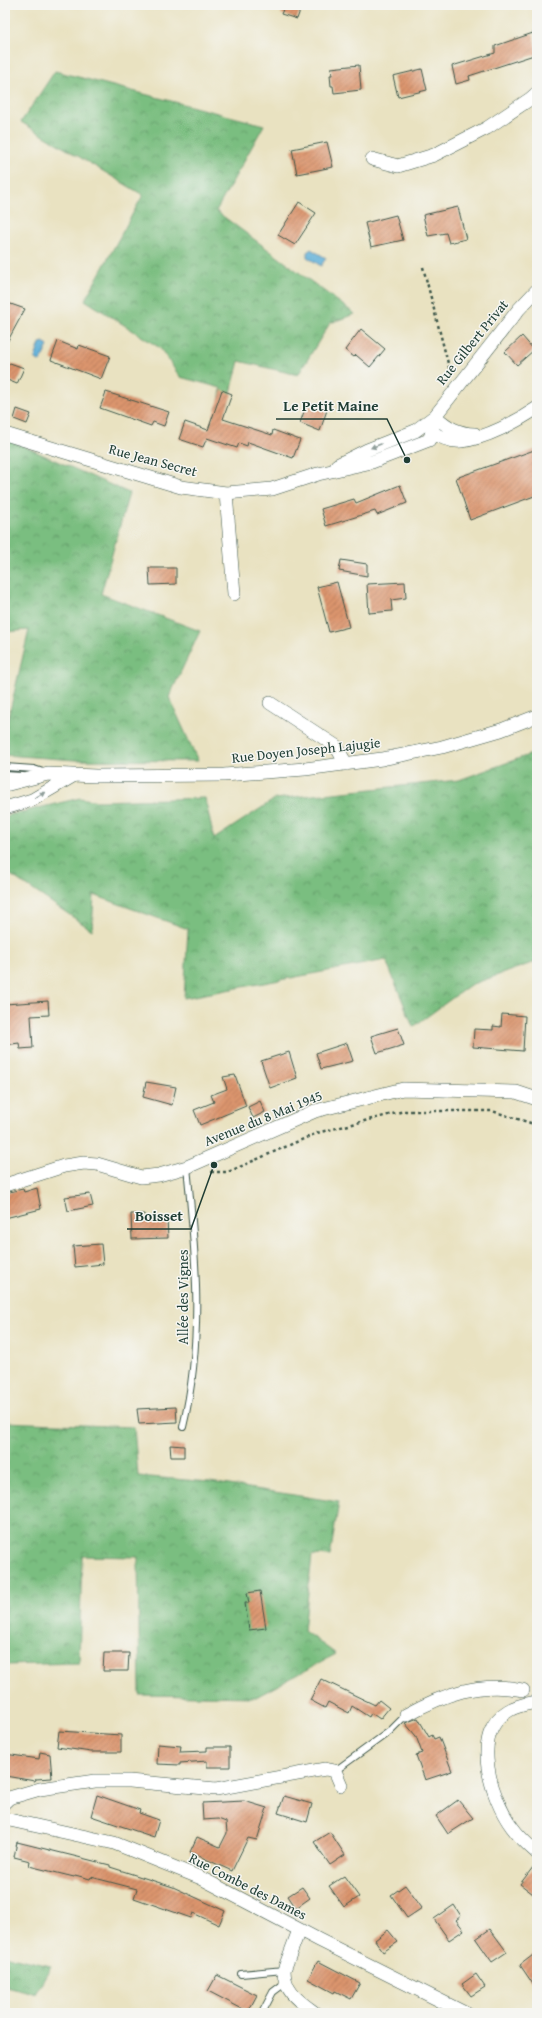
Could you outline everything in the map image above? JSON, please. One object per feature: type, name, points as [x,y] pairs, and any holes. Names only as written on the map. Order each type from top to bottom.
[{"type":"street","points":[[372,159],[398,166],[434,155],[488,128],[537,93]]},
{"type":"street","name":"Rue Gilbert Privat","points":[[435,416],[459,382],[519,309],[537,290]]},
{"type":"street","points":[[435,416],[432,432],[451,441],[461,441],[508,426],[537,408]]},
{"type":"street","points":[[435,416],[444,424],[463,434],[484,434]]},
{"type":"street","name":"Rue Jean Secret","points":[[318,474],[367,450],[415,431],[435,416]]},
{"type":"street","name":"Rue Jean Secret","points":[[5,434],[181,487],[226,493],[272,490],[318,474],[372,462],[404,451],[429,440],[432,432]]},
{"type":"street","points":[[226,493],[234,594]]},
{"type":"street","points":[[270,703],[336,746],[346,764]]},
{"type":"street","name":"Rue Doyen Joseph Lajugie","points":[[5,785],[48,774],[73,776],[224,775],[304,769],[346,764],[442,747],[501,730],[537,716]]},
{"type":"street","name":"Rue Doyen Joseph Lajugie","points":[[5,808],[32,800],[73,776]]},
{"type":"street","name":"Avenue du 8 Mai 1945","points":[[5,1185],[52,1170],[84,1163],[97,1164],[141,1177],[159,1175],[187,1167],[315,1111],[403,1089],[516,1092],[537,1099]]},
{"type":"street","points":[[406,1715],[437,1698],[470,1689],[509,1687],[523,1690]]},
{"type":"street","points":[[537,1702],[520,1705],[507,1711],[495,1723],[487,1741],[486,1758],[491,1782],[510,1825],[537,1853]]},
{"type":"street","points":[[5,1802],[9,1798],[40,1789],[95,1781],[129,1781],[216,1789],[325,1769],[335,1772],[341,1785]]},
{"type":"street","name":"Rue Combe des Dames","points":[[5,1819],[114,1843],[201,1878],[298,1930],[464,2013]]},
{"type":"street","points":[[298,1930],[284,1976],[290,1992],[315,2013]]},
{"type":"lane","points":[[5,767],[34,769],[48,774]]},
{"type":"lane","points":[[5,775],[24,776],[48,774]]},
{"type":"lane","name":"Allée des Vignes","points":[[183,1428],[190,1396],[196,1342],[196,1256],[187,1167]]},
{"type":"lane","points":[[335,1772],[390,1731],[406,1715]]},
{"type":"lane","points":[[241,1974],[284,1976]]},
{"type":"lane","points":[[262,2013],[273,1992],[284,1976]]},
{"type":"path","points":[[423,267],[450,375],[459,382]]},
{"type":"path","points":[[207,1171],[228,1172],[317,1133],[404,1111],[492,1111],[537,1125]]},
{"type":"green space","points":[[55,71],[264,125],[216,211],[355,314],[330,323],[298,375],[239,361],[228,404],[219,402],[221,388],[180,377],[160,348],[85,300],[143,195],[21,122]]},
{"type":"green space","points":[[5,438],[129,493],[101,594],[200,631],[169,697],[198,761],[75,760],[5,755],[5,732],[29,630],[5,632]]},
{"type":"green space","points":[[537,752],[537,963],[532,963],[470,985],[413,1027],[386,960],[184,998],[188,929],[94,895],[92,930],[5,871],[5,816],[80,798],[97,801],[205,798],[214,839],[275,799],[459,780]]},
{"type":"green space","points":[[5,1422],[134,1427],[138,1476],[210,1482],[339,1502],[330,1556],[312,1555],[304,1631],[336,1654],[256,1697],[140,1695],[138,1557],[82,1556],[79,1663],[5,1665]]},
{"type":"green space","points":[[5,1956],[51,1966],[35,1994],[5,1987]]},
{"type":"water","points":[[311,249],[326,258],[321,266],[307,257],[307,252]]},
{"type":"water","points":[[44,342],[48,346],[40,362],[35,358],[40,343]]},
{"type":"building","points":[[285,5],[302,5],[297,19],[281,14]]},
{"type":"building","points":[[533,33],[537,54],[469,76],[470,80],[456,84],[452,66],[495,53],[495,46]]},
{"type":"building","points":[[359,65],[361,90],[334,93],[333,86],[331,86],[331,68]]},
{"type":"building","points":[[422,69],[427,90],[398,97],[393,76]]},
{"type":"building","points":[[327,142],[333,167],[297,174],[292,149]]},
{"type":"building","points":[[299,202],[316,213],[295,245],[278,235]]},
{"type":"building","points":[[458,207],[466,239],[449,243],[446,233],[428,236],[423,215]]},
{"type":"building","points":[[396,215],[403,240],[371,247],[365,223]]},
{"type":"building","points":[[5,302],[25,309],[5,346]]},
{"type":"building","points":[[361,329],[385,349],[370,367],[356,355],[354,357],[345,350]]},
{"type":"building","points":[[522,336],[534,350],[517,365],[505,352]]},
{"type":"building","points":[[58,341],[78,349],[79,345],[110,356],[101,379],[51,360]]},
{"type":"building","points":[[5,363],[9,365],[10,363],[24,368],[17,384],[5,379]]},
{"type":"building","points":[[222,390],[232,394],[223,419],[272,435],[273,430],[300,440],[293,458],[248,442],[247,446],[239,443],[237,448],[207,438],[203,447],[179,439],[185,422],[208,430]]},
{"type":"building","points":[[106,392],[169,412],[164,426],[153,422],[151,426],[100,408]]},
{"type":"building","points":[[307,403],[327,410],[320,431],[300,423]]},
{"type":"building","points":[[17,409],[31,414],[27,424],[14,419]]},
{"type":"building","points":[[537,449],[537,495],[470,520],[456,478]]},
{"type":"building","points":[[400,485],[407,503],[377,515],[375,511],[326,526],[321,509],[354,499],[356,503]]},
{"type":"building","points":[[341,560],[367,564],[367,576],[339,571]]},
{"type":"building","points":[[149,568],[176,568],[176,584],[150,585]]},
{"type":"building","points":[[337,582],[349,627],[329,632],[317,587]]},
{"type":"building","points":[[405,582],[406,598],[391,600],[392,611],[369,613],[367,584]]},
{"type":"building","points":[[48,1001],[49,1015],[31,1016],[33,1048],[20,1049],[19,1043],[5,1045],[5,1004]]},
{"type":"building","points":[[502,1014],[525,1016],[523,1051],[473,1047],[474,1029],[493,1030],[493,1026],[501,1027]]},
{"type":"building","points":[[398,1028],[404,1045],[377,1053],[371,1036]]},
{"type":"building","points":[[347,1043],[353,1061],[321,1069],[316,1053]]},
{"type":"building","points":[[289,1052],[297,1078],[270,1088],[261,1061]]},
{"type":"building","points":[[235,1075],[246,1106],[200,1125],[194,1110],[214,1102],[211,1095],[227,1089],[223,1077]]},
{"type":"building","points":[[146,1082],[176,1087],[172,1105],[143,1097]]},
{"type":"building","points":[[260,1101],[265,1112],[253,1118],[248,1107]]},
{"type":"building","points":[[37,1188],[41,1209],[5,1218],[5,1193],[23,1189],[24,1192]]},
{"type":"building","points":[[90,1194],[93,1206],[68,1211],[65,1197]]},
{"type":"building","points":[[131,1214],[145,1214],[145,1218],[167,1218],[168,1238],[132,1239]]},
{"type":"building","points":[[101,1244],[103,1264],[75,1267],[73,1246]]},
{"type":"building","points":[[176,1407],[177,1422],[139,1424],[137,1409]]},
{"type":"building","points":[[170,1445],[184,1446],[184,1457],[171,1457]]},
{"type":"building","points":[[260,1591],[266,1628],[249,1630],[245,1603],[249,1603],[247,1593]]},
{"type":"building","points":[[104,1653],[129,1653],[128,1671],[103,1671]]},
{"type":"building","points":[[321,1679],[375,1705],[379,1700],[389,1708],[380,1719],[371,1713],[369,1717],[352,1706],[349,1713],[328,1702],[325,1708],[310,1700]]},
{"type":"building","points":[[418,1718],[429,1737],[432,1735],[434,1739],[439,1737],[452,1771],[425,1780],[416,1755],[422,1753],[416,1736],[405,1723]]},
{"type":"building","points":[[59,1731],[121,1735],[121,1752],[91,1752],[57,1747]]},
{"type":"building","points":[[158,1744],[181,1746],[180,1752],[207,1751],[207,1747],[230,1747],[230,1767],[207,1767],[207,1761],[180,1763],[180,1765],[157,1764]]},
{"type":"building","points":[[40,1752],[50,1754],[52,1778],[36,1779],[35,1781],[5,1776],[5,1754],[39,1759]]},
{"type":"building","points":[[97,1795],[140,1810],[139,1813],[159,1820],[154,1837],[91,1816]]},
{"type":"building","points":[[284,1796],[312,1804],[307,1822],[278,1813]]},
{"type":"building","points":[[458,1800],[473,1818],[448,1834],[436,1816]]},
{"type":"building","points":[[244,1801],[267,1808],[257,1840],[248,1838],[232,1871],[190,1852],[197,1837],[220,1847],[227,1833],[226,1822],[218,1819],[203,1820],[202,1803]]},
{"type":"building","points":[[330,1832],[345,1855],[330,1865],[314,1842]]},
{"type":"building","points":[[17,1842],[110,1865],[110,1867],[173,1887],[225,1911],[219,1925],[193,1913],[191,1918],[134,1898],[137,1889],[91,1877],[90,1879],[75,1875],[74,1877],[29,1866],[30,1861],[14,1857]]},
{"type":"building","points":[[537,1862],[537,1897],[520,1884]]},
{"type":"building","points":[[344,1876],[359,1897],[344,1907],[329,1886]]},
{"type":"building","points":[[405,1885],[422,1908],[407,1918],[391,1895]]},
{"type":"building","points":[[302,1887],[310,1898],[296,1908],[288,1896]]},
{"type":"building","points":[[454,1905],[461,1916],[456,1920],[464,1930],[449,1940],[434,1919]]},
{"type":"building","points":[[490,1929],[507,1952],[492,1962],[476,1939]]},
{"type":"building","points":[[388,1930],[398,1942],[383,1952],[375,1940]]},
{"type":"building","points":[[537,1952],[537,1990],[520,1965]]},
{"type":"building","points":[[318,1961],[360,1983],[351,1999],[335,1991],[334,1993],[308,1979]]},
{"type":"building","points":[[476,1974],[485,1987],[471,1996],[462,1984]]},
{"type":"building","points":[[217,1975],[257,1995],[248,2012],[208,1991]]},
{"type":"place","name":"Le Petit Maine","points":[[407,460]]},
{"type":"place","name":"Boisset","points":[[214,1165]]}]
